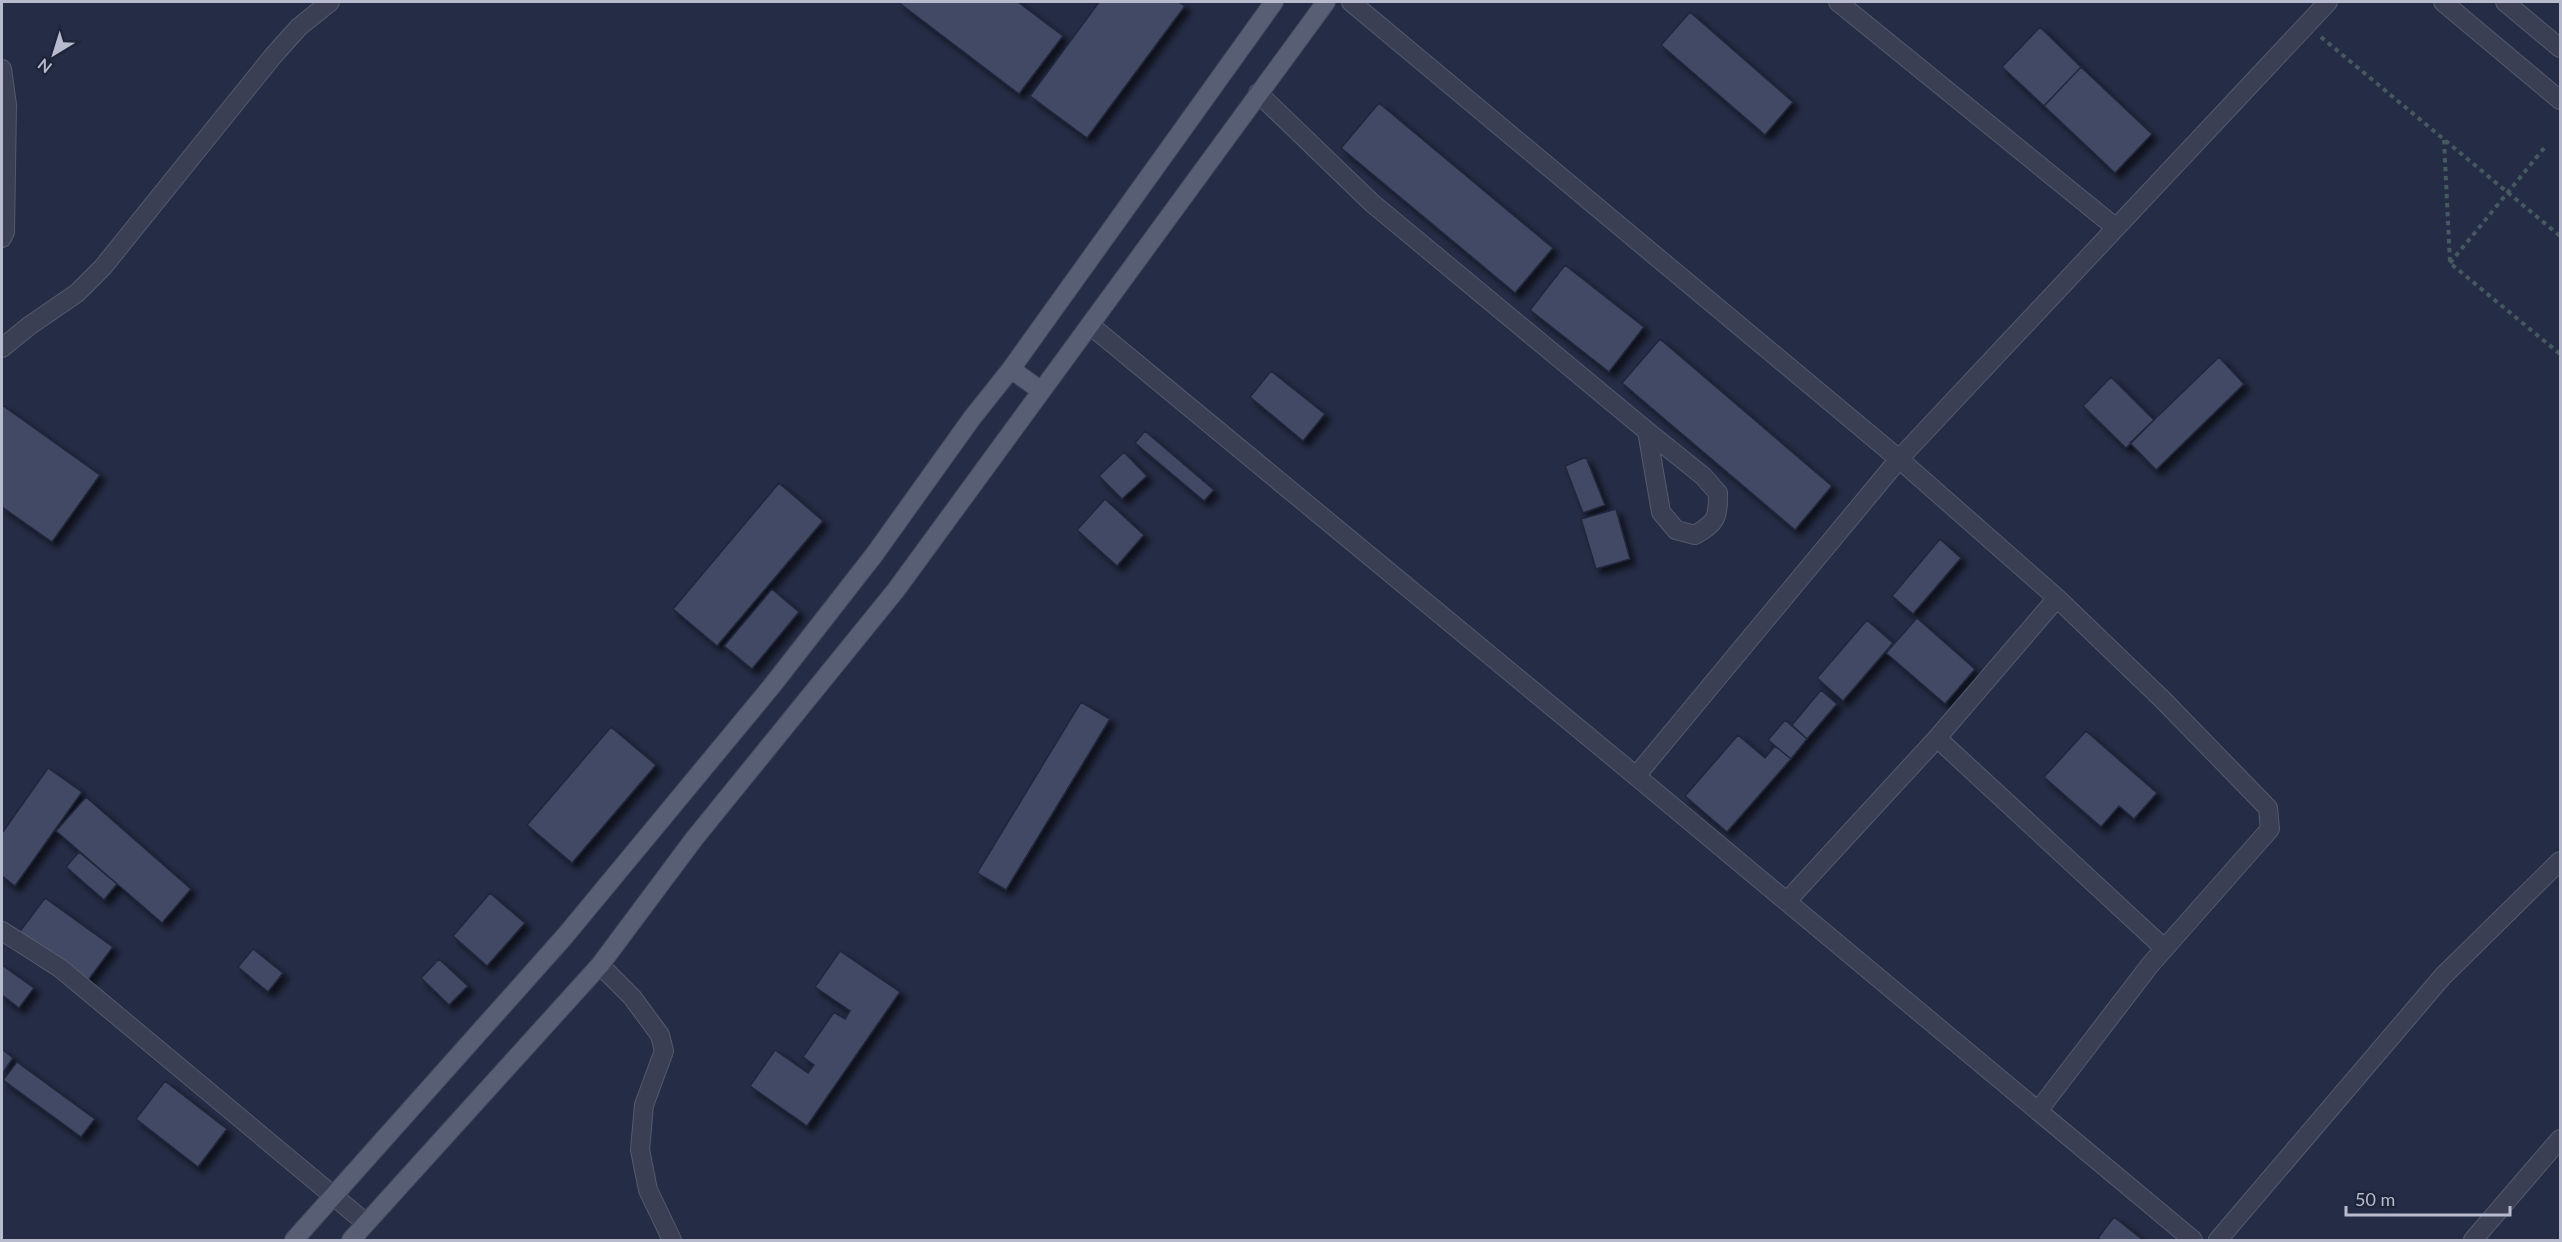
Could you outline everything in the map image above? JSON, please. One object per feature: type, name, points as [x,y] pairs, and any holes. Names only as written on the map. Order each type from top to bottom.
[{"type":"main road","points":[[294,1240],[565,936],[771,687],[874,555],[972,418],[1011,369],[1274,2]]},
{"type":"main road","points":[[351,1240],[600,965],[694,839],[896,590],[1040,390],[1090,326],[1326,2]]},
{"type":"main road","points":[[1011,369],[1040,390]]},
{"type":"street","points":[[2,348],[77,293],[103,267],[273,56],[298,27],[330,2]]},
{"type":"street","points":[[1351,2],[1899,459],[2058,598],[2163,700],[2268,808],[2270,829],[2164,948],[2038,1111]]},
{"type":"street","points":[[1838,2],[2115,227]]},
{"type":"street","points":[[1636,776],[1899,459],[2328,2]]},
{"type":"street","points":[[2443,2],[2560,100]]},
{"type":"street","points":[[2505,2],[2560,48]]},
{"type":"street","points":[[2,69],[7,105],[2,238]]},
{"type":"street","points":[[1258,93],[1372,203],[1703,476],[1718,493],[1718,512],[1712,525],[1695,535],[1676,530],[1661,512],[1647,431]]},
{"type":"street","points":[[1090,326],[1636,776],[2193,1240]]},
{"type":"street","points":[[1786,901],[1937,738],[2058,598]]},
{"type":"street","points":[[1937,738],[2164,948]]},
{"type":"street","points":[[2218,1240],[2443,976],[2560,861]]},
{"type":"street","points":[[2,931],[60,968],[366,1223]]},
{"type":"street","points":[[600,965],[632,997],[660,1035],[664,1052],[644,1106],[640,1150],[648,1190],[672,1240]]},
{"type":"street","points":[[2473,1240],[2560,1138]]},
{"type":"path","points":[[2307,25],[2560,236]]},
{"type":"path","points":[[2444,139],[2450,263],[2560,354]]},
{"type":"path","points":[[2450,263],[2545,147]]},
{"type":"building","points":[[898,2],[1018,2],[1063,36],[1019,94]]},
{"type":"building","points":[[1099,2],[1179,2],[1185,6],[1087,138],[1030,96]]},
{"type":"building","points":[[1690,12],[1793,102],[1765,135],[1661,45]]},
{"type":"building","points":[[2040,27],[2081,67],[2044,106],[2002,67]]},
{"type":"building","points":[[2081,67],[2152,134],[2115,173],[2044,106]]},
{"type":"building","points":[[1379,103],[1553,248],[1515,293],[1341,148]]},
{"type":"building","points":[[1565,265],[1644,327],[1609,372],[1530,310]]},
{"type":"building","points":[[1660,339],[1832,486],[1795,530],[1622,383]]},
{"type":"building","points":[[2219,357],[2244,384],[2156,470],[2130,443]]},
{"type":"building","points":[[1271,371],[1325,414],[1303,441],[1250,397]]},
{"type":"building","points":[[2111,377],[2154,420],[2126,448],[2083,406]]},
{"type":"building","points":[[2,405],[100,475],[52,542],[2,507]]},
{"type":"building","points":[[1145,431],[1214,490],[1204,501],[1135,443]]},
{"type":"building","points":[[1124,452],[1147,476],[1122,499],[1099,476]]},
{"type":"building","points":[[1586,457],[1605,505],[1583,513],[1565,466]]},
{"type":"building","points":[[779,483],[823,521],[717,646],[673,609]]},
{"type":"building","points":[[1105,499],[1144,535],[1117,566],[1077,530]]},
{"type":"building","points":[[1616,509],[1630,559],[1596,569],[1581,519]]},
{"type":"building","points":[[1940,539],[1961,558],[1913,614],[1892,596]]},
{"type":"building","points":[[772,589],[799,612],[752,669],[724,646]]},
{"type":"building","points":[[1917,618],[1975,669],[1945,704],[1886,653]]},
{"type":"building","points":[[1867,620],[1893,643],[1843,701],[1817,678]]},
{"type":"building","points":[[1821,690],[1837,704],[1807,739],[1792,725]]},
{"type":"building","points":[[1081,702],[1110,719],[1006,890],[977,873]]},
{"type":"building","points":[[1785,720],[1807,739],[1791,759],[1768,740]]},
{"type":"building","points":[[611,727],[656,765],[572,863],[527,825]]},
{"type":"building","points":[[2086,731],[2157,793],[2134,819],[2119,806],[2101,827],[2044,777]]},
{"type":"building","points":[[1738,735],[1765,758],[1775,746],[1791,759],[1727,832],[1685,796]]},
{"type":"building","points":[[48,768],[82,792],[15,886],[2,876],[2,833]]},
{"type":"building","points":[[86,797],[191,889],[162,923],[56,831]]},
{"type":"building","points":[[79,852],[117,884],[104,900],[66,867]]},
{"type":"building","points":[[490,893],[525,923],[487,966],[453,936]]},
{"type":"building","points":[[45,898],[113,947],[86,983],[18,934]]},
{"type":"building","points":[[253,949],[283,973],[268,992],[238,967]]},
{"type":"building","points":[[840,951],[900,992],[807,1126],[750,1086],[775,1050],[808,1073],[814,1065],[803,1057],[834,1012],[845,1019],[850,1011],[815,987]]},
{"type":"building","points":[[439,959],[468,986],[449,1005],[421,978]]},
{"type":"building","points":[[2,965],[34,988],[19,1008],[2,995]]},
{"type":"building","points":[[2,1049],[13,1058],[2,1074]]},
{"type":"building","points":[[17,1062],[95,1119],[81,1137],[3,1080]]},
{"type":"building","points":[[165,1081],[227,1129],[198,1167],[136,1119]]},
{"type":"building","points":[[2114,1217],[2143,1240],[2101,1240],[2098,1238]]}]
